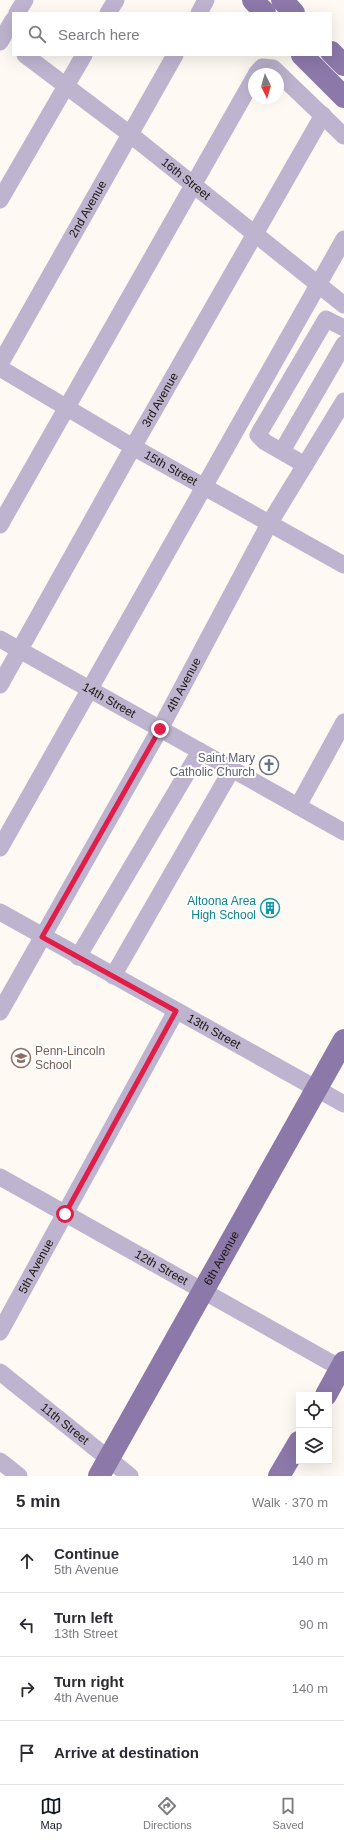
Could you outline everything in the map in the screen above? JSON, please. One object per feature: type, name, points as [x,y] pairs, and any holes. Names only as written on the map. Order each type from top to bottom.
[{"type":"main road","points":[[254,0],[264,12]]},
{"type":"main road","points":[[282,0],[293,12]]},
{"type":"main road","points":[[332,53],[344,65]]},
{"type":"main road","points":[[303,56],[344,97]]},
{"type":"main road","name":"6th Avenue","points":[[104,1467],[202,1290],[344,1040]]},
{"type":"main road","points":[[328,1392],[343,1367]]},
{"type":"main road","points":[[279,1476],[296,1447]]},
{"type":"street","points":[[18,12],[25,0]]},
{"type":"street","points":[[109,12],[116,0]]},
{"type":"street","points":[[200,12],[206,0]]},
{"type":"street","points":[[4,40],[12,22]]},
{"type":"street","name":"16th Street","points":[[26,56],[131,135],[344,305]]},
{"type":"street","points":[[0,200],[83,56]]},
{"type":"street","name":"2nd Avenue","points":[[0,364],[175,56]]},
{"type":"street","points":[[284,78],[344,136]]},
{"type":"street","points":[[0,525],[248,89]]},
{"type":"street","name":"3rd Avenue","points":[[0,685],[133,447],[256,235],[323,115]]},
{"type":"street","points":[[0,848],[317,284],[344,239]]},
{"type":"street","points":[[305,465],[265,442],[258,435],[326,319],[344,328]]},
{"type":"street","points":[[282,451],[344,344]]},
{"type":"street","name":"15th Street","points":[[0,368],[133,447],[344,565]]},
{"type":"street","points":[[321,384],[344,395]]},
{"type":"street","name":"4th Avenue","points":[[0,1012],[160,729],[269,524],[344,401]]},
{"type":"street","name":"14th Street","points":[[0,639],[344,832]]},
{"type":"street","points":[[298,806],[344,722]]},
{"type":"street","points":[[78,956],[200,751]]},
{"type":"street","points":[[113,976],[232,769]]},
{"type":"street","name":"13th Street","points":[[0,912],[42,937],[344,1104]]},
{"type":"street","name":"5th Avenue","points":[[0,1332],[176,1011]]},
{"type":"street","name":"12th Street","points":[[0,1177],[343,1367]]},
{"type":"street","name":"11th Street","points":[[0,1372],[104,1467],[130,1476]]},
{"type":"street","points":[[0,1461],[16,1475]]},
{"type":"place","name":"Saint Mary Catholic Church","points":[[269,765]]},
{"type":"place","name":"Altoona Area High School","points":[[270,908]]},
{"type":"place","name":"Penn-Lincoln School","points":[[21,1058]]},
{"type":"route","points":[[65,1214],[176,1011],[42,937],[160,729]]}]
